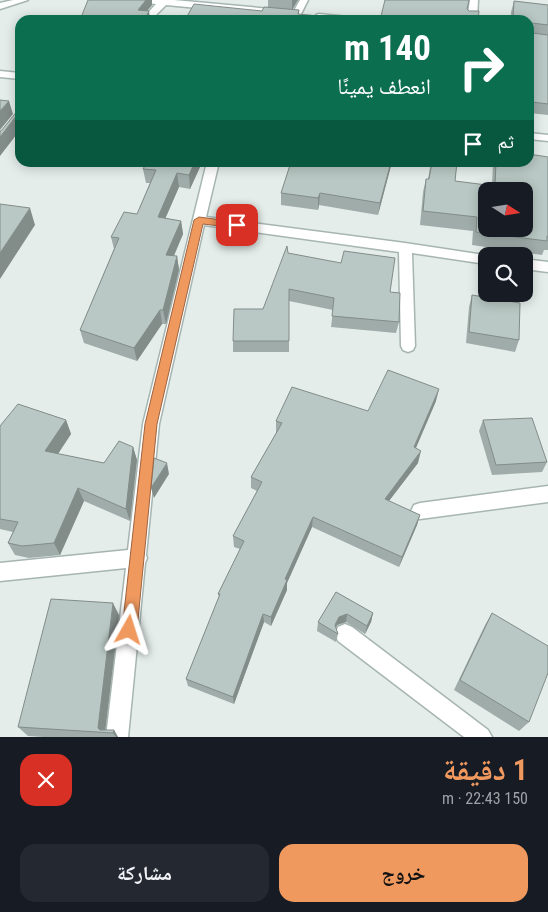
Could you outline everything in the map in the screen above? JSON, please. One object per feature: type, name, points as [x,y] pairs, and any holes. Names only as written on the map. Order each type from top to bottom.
[{"type":"street","points":[[0,6],[24,0]]},
{"type":"street","points":[[146,0],[306,15]]},
{"type":"street","points":[[297,14],[304,0]]},
{"type":"street","points":[[472,15],[474,0]]},
{"type":"street","points":[[151,15],[164,1]]},
{"type":"street","points":[[0,74],[15,76]]},
{"type":"street","points":[[534,137],[548,138]]},
{"type":"street","points":[[117,737],[138,558],[151,424],[212,167]]},
{"type":"street","points":[[199,220],[478,258]]},
{"type":"street","points":[[406,247],[408,346]]},
{"type":"street","points":[[533,265],[548,267]]},
{"type":"street","points":[[420,511],[548,494]]},
{"type":"street","points":[[0,572],[138,558]]},
{"type":"street","points":[[345,634],[481,737]]},
{"type":"building","points":[[88,0],[146,0],[138,10],[149,11],[147,15],[82,15]]},
{"type":"building","points":[[385,0],[469,0],[467,9],[469,11],[479,11],[479,15],[381,15]]},
{"type":"building","points":[[514,1],[548,5],[548,25],[534,23],[534,15],[513,15]]},
{"type":"building","points":[[194,4],[262,11],[264,7],[299,10],[298,14],[308,15],[188,15]]},
{"type":"building","points":[[534,33],[548,35],[548,104],[534,102]]},
{"type":"building","points":[[0,100],[9,101],[0,111]]},
{"type":"building","points":[[15,114],[15,118],[0,137],[1,131]]},
{"type":"building","points":[[534,155],[548,157],[547,241],[523,238],[533,237],[533,182],[495,182],[496,167],[534,167]]},
{"type":"building","points":[[144,167],[193,167],[189,175],[177,173],[158,217],[181,221],[166,255],[177,256],[163,310],[160,310],[134,348],[80,330],[119,238],[111,237],[124,212],[137,214],[156,170],[143,169]]},
{"type":"building","points":[[289,167],[390,167],[380,203],[320,193],[318,198],[281,193]]},
{"type":"building","points":[[431,167],[456,167],[455,181],[478,184],[478,232],[476,232],[477,217],[423,211],[426,179],[429,179]]},
{"type":"building","points":[[0,204],[30,208],[0,253]]},
{"type":"building","points":[[287,246],[288,253],[341,263],[344,251],[395,258],[390,292],[400,293],[399,322],[332,316],[334,298],[289,289],[289,341],[233,341],[234,309],[263,309]]},
{"type":"building","points":[[472,295],[478,296],[478,302],[520,303],[519,340],[469,332]]},
{"type":"building","points":[[388,370],[439,389],[414,447],[421,451],[385,499],[420,515],[402,557],[313,517],[285,579],[287,580],[271,617],[263,614],[233,697],[186,679],[220,594],[218,594],[244,541],[233,536],[262,482],[251,477],[282,423],[276,421],[292,387],[368,411]]},
{"type":"building","points":[[18,404],[66,420],[45,451],[104,463],[119,441],[133,447],[126,509],[78,488],[54,543],[22,546],[8,543],[18,522],[0,519],[0,426]]},
{"type":"building","points":[[532,418],[547,462],[496,465],[483,420]]},
{"type":"building","points":[[154,458],[167,463],[151,488]]},
{"type":"building","points":[[336,592],[373,613],[367,626],[347,614],[339,617],[335,625],[338,634],[318,622]]},
{"type":"building","points":[[51,599],[113,603],[98,728],[100,730],[114,730],[113,733],[18,727]]},
{"type":"building","points":[[492,613],[548,646],[548,673],[529,722],[460,680]]},
{"type":"route","points":[[129,630],[151,424],[199,220],[237,225]]}]
